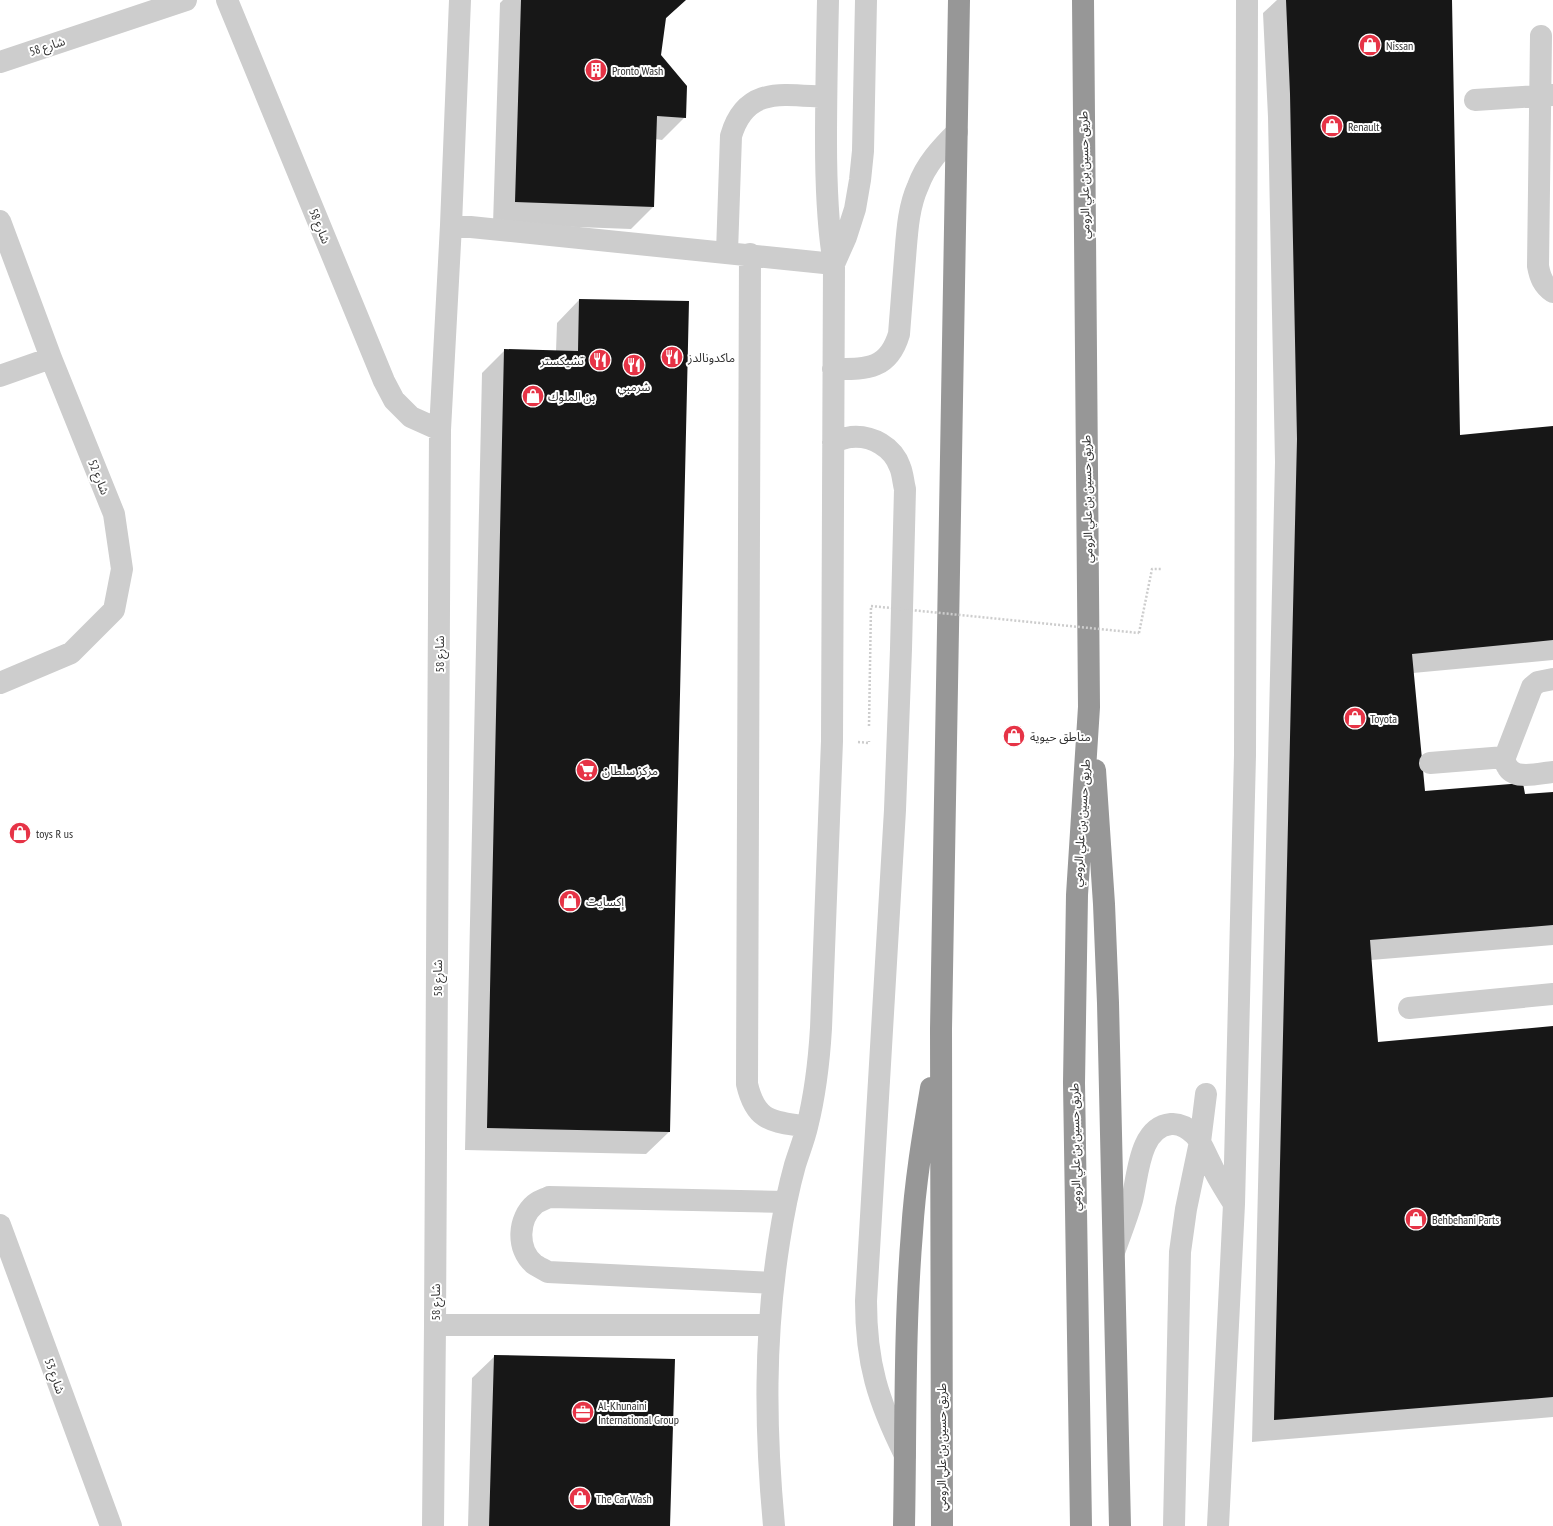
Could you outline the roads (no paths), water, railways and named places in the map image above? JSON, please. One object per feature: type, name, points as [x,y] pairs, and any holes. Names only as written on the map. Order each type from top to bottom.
[{"type":"highway","name":"طريق حسين بن علي الرومي","points":[[942,1526],[941,1029],[959,0]]},
{"type":"highway","name":"طريق حسين بن علي الرومي","points":[[1081,1526],[1074,1075],[1077,895],[1089,707],[1083,0]]},
{"type":"highway","points":[[1089,707],[1098,806],[1104,904],[1108,1011],[1120,1526]]},
{"type":"highway","points":[[904,1526],[908,1308],[912,1232],[920,1151],[941,1029]]},
{"type":"street","name":"شارع 58","points":[[0,62],[186,0]]},
{"type":"street","name":"شارع 58","points":[[227,0],[384,381],[394,400],[411,417],[440,430]]},
{"type":"street","name":"شارع 58","points":[[433,1526],[440,430],[451,225],[460,0]]},
{"type":"street","points":[[774,1526],[768,1465],[766,1402],[769,1325],[786,1202],[795,1165],[807,1127],[814,1095],[821,1028],[832,741],[834,264],[829,236],[827,207],[826,97],[828,0]]},
{"type":"street","points":[[834,264],[855,209],[860,180],[863,151],[866,0]]},
{"type":"street","points":[[1218,1526],[1234,1204],[1245,755],[1247,0]]},
{"type":"street","points":[[1541,36],[1547,95],[1538,266],[1541,278],[1547,288],[1553,292]]},
{"type":"street","points":[[727,252],[732,136],[735,122],[748,106],[767,96],[781,95],[826,97]]},
{"type":"street","points":[[1475,100],[1547,95]]},
{"type":"street","points":[[833,369],[862,369],[872,367],[890,354],[896,345],[899,334],[907,230],[911,207],[918,186],[928,166],[941,147],[957,132]]},
{"type":"street","name":"شارع 52","points":[[0,221],[51,358],[114,514],[122,569],[114,610],[71,653],[0,683]]},
{"type":"street","points":[[451,225],[750,254],[834,264]]},
{"type":"street","points":[[750,254],[747,1084],[750,1098],[757,1110],[768,1120],[807,1127]]},
{"type":"street","points":[[0,376],[51,358]]},
{"type":"street","points":[[833,442],[850,437],[862,437],[875,440],[886,447],[895,456],[901,468],[905,489],[895,810],[866,1330],[869,1358],[877,1392],[890,1424],[906,1455]]},
{"type":"street","points":[[1553,679],[1538,682],[1532,687],[1505,757],[1506,766],[1512,772],[1520,775],[1553,772]]},
{"type":"street","points":[[1430,763],[1505,757]]},
{"type":"street","points":[[1409,1008],[1553,994]]},
{"type":"street","points":[[1174,1526],[1180,1252],[1186,1209],[1200,1142],[1206,1094]]},
{"type":"street","points":[[1113,1253],[1132,1199],[1145,1145],[1151,1135],[1160,1127],[1176,1124],[1188,1128],[1200,1142],[1218,1179],[1234,1204]]},
{"type":"street","points":[[774,1283],[548,1272],[533,1263],[524,1250],[521,1234],[524,1218],[535,1204],[549,1197],[786,1202]]},
{"type":"street","name":"شارع 53","points":[[0,1225],[111,1526]]},
{"type":"street","points":[[435,1325],[769,1325]]},
{"type":"place","name":"Nissan","points":[[1370,45]]},
{"type":"place","name":"Pronto Wash","points":[[596,70]]},
{"type":"place","name":"Renault","points":[[1332,126]]},
{"type":"place","name":"ماكدونالدز","points":[[672,357]]},
{"type":"place","name":"تشيكستر","points":[[600,360]]},
{"type":"place","name":"شرمبي","points":[[634,365]]},
{"type":"place","name":"بن الملوك","points":[[533,396]]},
{"type":"place","name":"Toyota","points":[[1355,718]]},
{"type":"place","name":"مناطق حيوية","points":[[1014,736]]},
{"type":"place","name":"مركز سلطان","points":[[587,770]]},
{"type":"place","name":"toys R us","points":[[20,833]]},
{"type":"place","name":"إكسايت","points":[[570,901]]},
{"type":"place","name":"Behbehani Parts","points":[[1416,1219]]},
{"type":"place","name":"Al-Khunaini International Group","points":[[583,1412]]},
{"type":"place","name":"The Car Wash","points":[[580,1498]]}]
